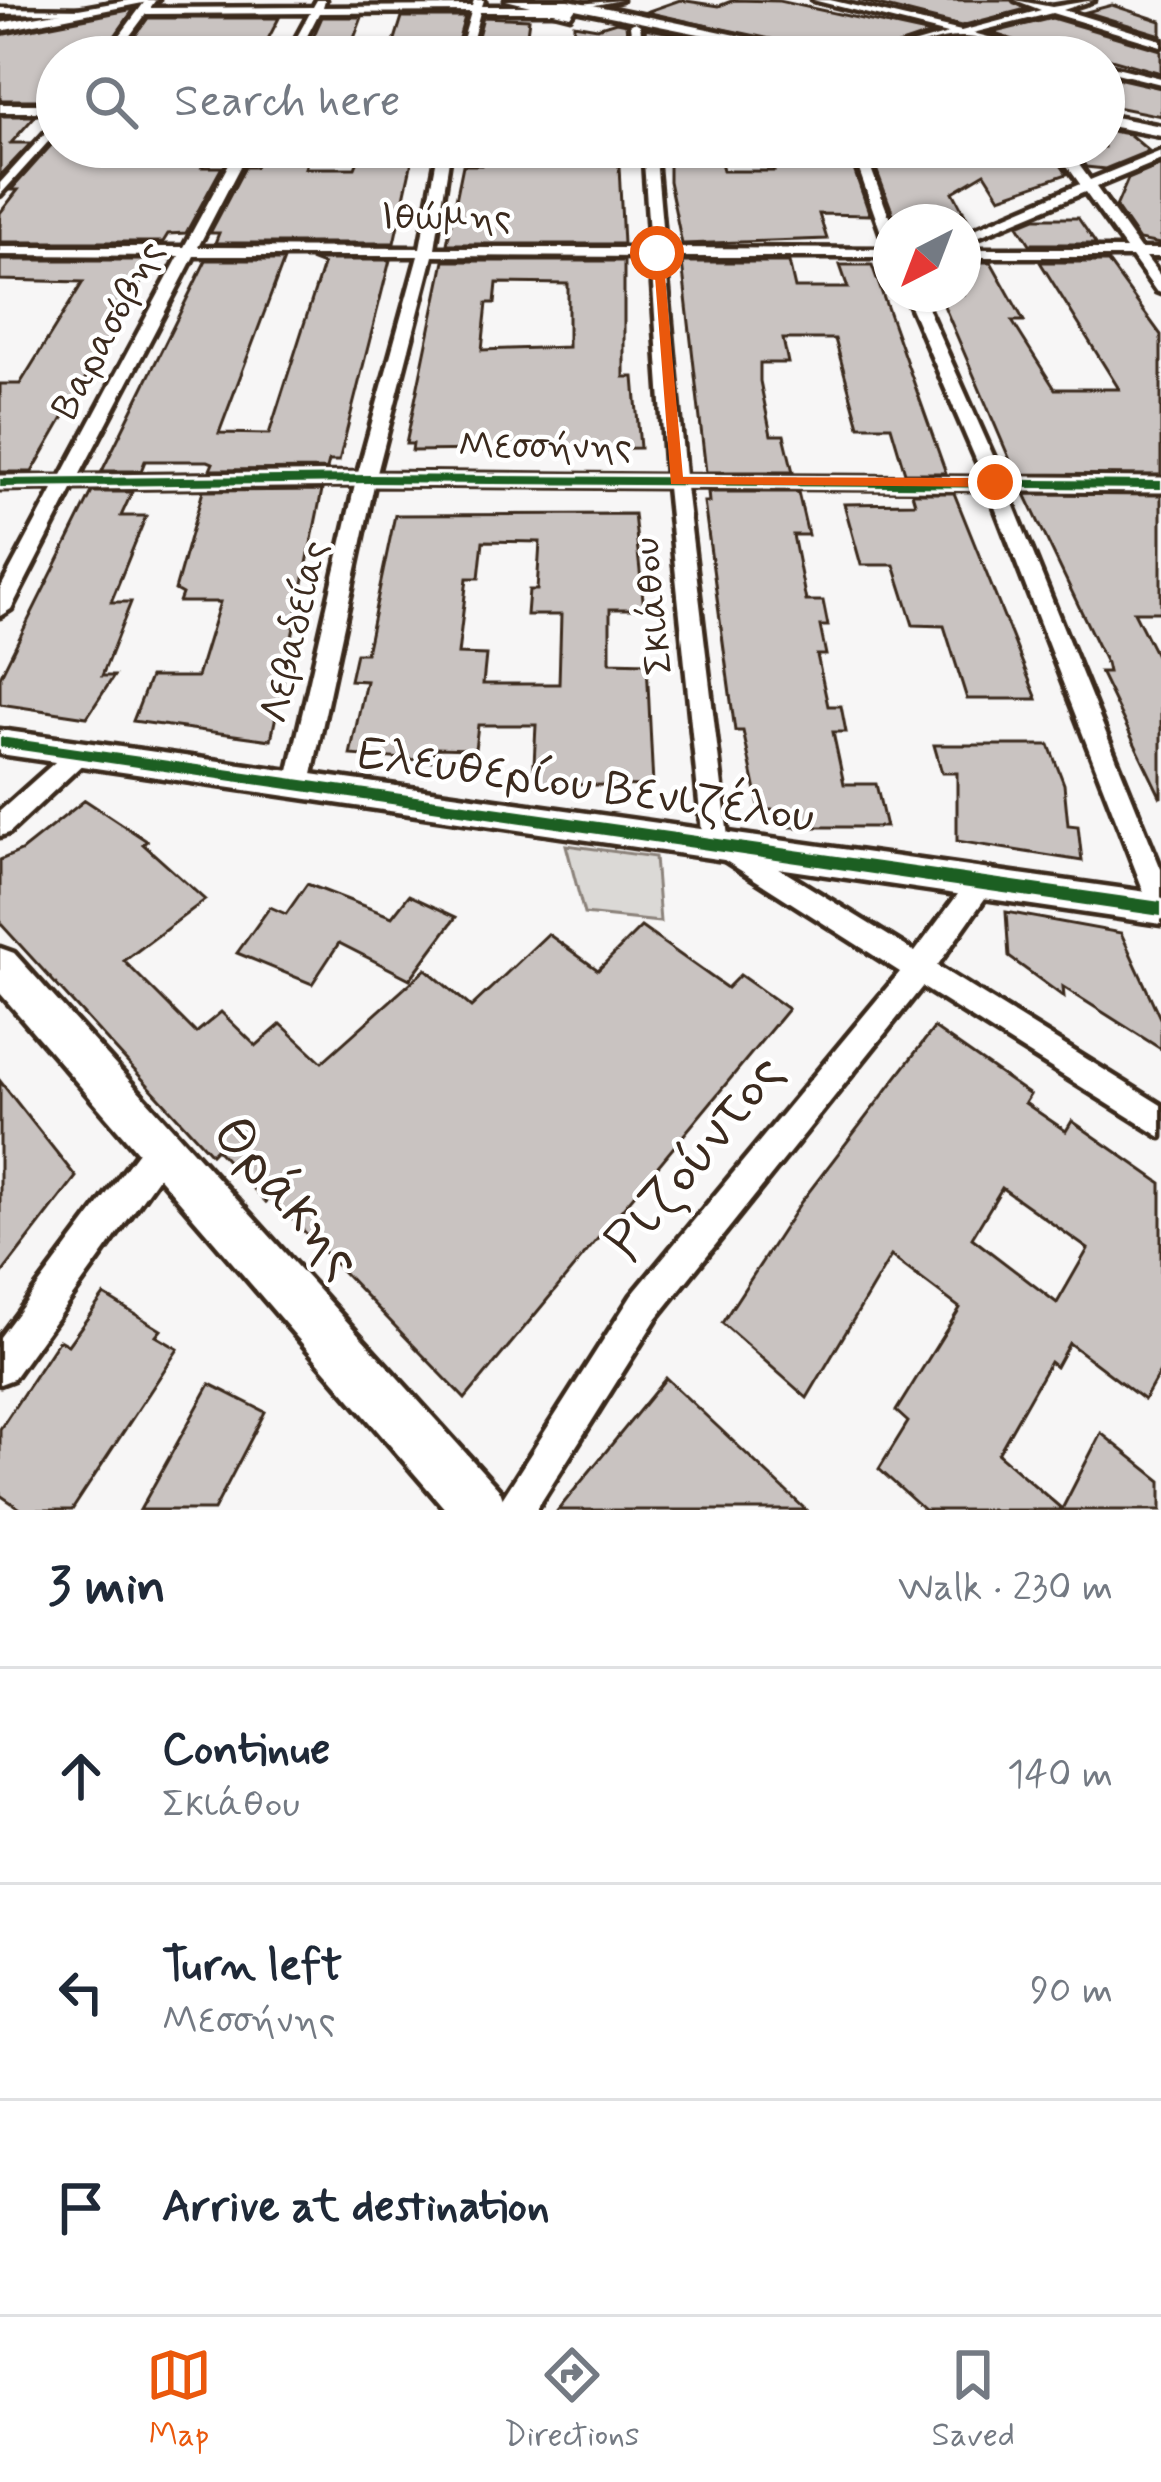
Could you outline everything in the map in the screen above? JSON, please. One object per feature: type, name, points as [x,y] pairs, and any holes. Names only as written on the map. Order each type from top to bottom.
[{"type":"main road","points":[[513,0],[584,7],[730,36]]},
{"type":"main road","points":[[0,27],[148,4]]},
{"type":"main road","points":[[554,5],[690,36]]},
{"type":"main road","points":[[1125,114],[1161,122]]},
{"type":"main road","points":[[1125,124],[1161,131]]},
{"type":"main road","name":"Ελευθερίου Βενιζέλου","points":[[0,742],[716,842],[979,886],[1161,906]]},
{"type":"main road","name":"Θράκης","points":[[0,965],[482,1510]]},
{"type":"street","points":[[0,11],[13,0]]},
{"type":"street","points":[[584,7],[616,0]]},
{"type":"street","points":[[818,0],[971,36]]},
{"type":"street","points":[[1020,0],[1161,43]]},
{"type":"street","points":[[954,36],[1089,0]]},
{"type":"street","points":[[125,36],[148,4],[554,5]]},
{"type":"street","points":[[302,36],[319,5]]},
{"type":"street","points":[[469,36],[477,5]]},
{"type":"street","points":[[0,11],[87,11]]},
{"type":"street","points":[[635,25],[636,36]]},
{"type":"street","points":[[1125,72],[1161,81]]},
{"type":"street","points":[[0,108],[36,107]]},
{"type":"street","points":[[0,191],[36,149]]},
{"type":"street","points":[[981,231],[1090,189],[1161,155]]},
{"type":"street","name":"Βαρασόβης","points":[[0,609],[233,168]]},
{"type":"street","name":"Λεβαδείας","points":[[298,784],[427,251],[441,168]]},
{"type":"street","name":"Σκιάθου","points":[[651,168],[676,481],[716,842]]},
{"type":"street","points":[[865,168],[878,204]]},
{"type":"street","points":[[1075,168],[1161,288]]},
{"type":"street","name":"Ιθώμης","points":[[0,251],[873,253]]},
{"type":"street","points":[[981,253],[1161,253]]},
{"type":"street","points":[[921,312],[995,482],[1161,906]]},
{"type":"street","name":"Μεσσήνης","points":[[0,483],[369,479],[1161,485]]},
{"type":"street","points":[[0,826],[80,753]]},
{"type":"street","points":[[716,842],[1161,1122]]},
{"type":"street","name":"Ριζούντος","points":[[514,1510],[644,1307],[917,972],[979,886]]},
{"type":"street","points":[[0,1366],[161,1148]]},
{"type":"shaded area","points":[[566,845],[655,857],[660,922],[584,914]]},
{"type":"building","points":[[680,0],[719,6],[734,0],[779,1],[931,34],[753,36],[646,12]]},
{"type":"building","points":[[858,0],[1011,0],[1026,9],[961,26]]},
{"type":"building","points":[[1112,5],[1161,21],[1161,35],[1086,12]]},
{"type":"building","points":[[134,9],[115,36],[36,36],[36,100],[0,100],[0,35]]},
{"type":"building","points":[[322,17],[362,17],[355,36],[314,36]]},
{"type":"building","points":[[402,17],[465,17],[460,36],[396,36]]},
{"type":"building","points":[[483,17],[529,19],[527,36],[478,36]]},
{"type":"building","points":[[148,18],[279,18],[270,36],[135,36]]},
{"type":"building","points":[[1052,18],[1113,36],[1001,36],[991,33]]},
{"type":"building","points":[[574,24],[597,28],[626,24],[627,36],[574,36]]},
{"type":"building","points":[[645,28],[685,36],[646,36]]},
{"type":"building","points":[[1125,39],[1161,50],[1161,73],[1125,63]]},
{"type":"building","points":[[1125,80],[1161,88],[1161,116],[1125,109]]},
{"type":"building","points":[[0,116],[35,116],[11,143],[31,143],[0,176]]},
{"type":"building","points":[[1125,133],[1129,134],[1149,151],[1125,161]]},
{"type":"building","points":[[36,162],[36,168],[221,168],[186,233],[168,234],[163,242],[0,242],[0,213],[18,190],[11,190]]},
{"type":"building","points":[[1161,165],[1160,244],[1139,240],[1116,207],[1128,179]]},
{"type":"building","points":[[244,168],[410,168],[394,243],[215,243],[219,233],[210,233]]},
{"type":"building","points":[[462,168],[619,168],[623,244],[447,244]]},
{"type":"building","points":[[669,168],[854,168],[870,215],[819,214],[827,239],[682,244]]},
{"type":"building","points":[[876,168],[1063,168],[1067,174],[1000,197],[985,173],[953,192],[959,204],[889,204]]},
{"type":"building","points":[[1035,218],[1078,218],[1096,244],[1030,244],[1018,225]]},
{"type":"building","points":[[0,260],[154,260],[32,472],[0,472],[0,384],[20,384],[83,282],[0,280]]},
{"type":"building","points":[[206,260],[284,260],[219,433],[269,434],[323,265],[310,260],[390,260],[339,461],[329,461],[327,469],[210,470],[213,463],[208,461],[145,461],[141,471],[102,471]]},
{"type":"building","points":[[444,261],[624,261],[624,377],[634,377],[640,448],[412,451],[413,444],[406,444]],"holes":[[[497,283],[568,284],[568,347],[482,350],[487,303],[495,303]]]},
{"type":"building","points":[[682,262],[789,262],[795,288],[848,288],[840,265],[872,265],[873,312],[889,312],[946,473],[905,473],[891,426],[859,426],[835,339],[783,339],[788,363],[760,363],[771,435],[784,435],[793,472],[706,472]]},
{"type":"building","points":[[981,262],[991,262],[1024,321],[1012,321],[1055,389],[1119,389],[1040,262],[1108,262],[1161,335],[1161,475],[1016,474],[947,312],[981,312]]},
{"type":"building","points":[[322,490],[271,740],[133,721],[150,677],[197,677],[220,602],[179,602],[182,594],[175,590],[203,491]]},
{"type":"building","points":[[92,492],[132,492],[121,516],[146,516],[111,602],[131,602],[102,676],[114,676],[87,717],[0,704],[0,677]]},
{"type":"building","points":[[708,492],[798,492],[808,535],[793,535],[806,601],[823,601],[828,626],[820,626],[826,655],[817,655],[828,706],[841,706],[846,732],[833,732],[844,784],[876,784],[886,827],[791,827],[788,810],[760,810],[743,731],[735,731],[704,502],[709,502]]},
{"type":"building","points":[[912,493],[954,493],[1037,699],[967,699],[944,626],[913,625],[894,565],[861,565],[844,504],[915,503]]},
{"type":"building","points":[[1025,494],[1161,495],[1161,612],[1134,612],[1161,665],[1161,798],[1100,672],[1108,672],[1106,663]]},
{"type":"building","points":[[634,514],[644,609],[610,609],[610,662],[647,663],[653,786],[533,784],[536,725],[478,725],[475,749],[434,748],[432,761],[350,755],[366,681],[350,680],[356,653],[366,653],[395,515]],"holes":[[[483,541],[540,542],[537,590],[529,590],[527,615],[561,615],[559,684],[483,684],[486,655],[458,654],[467,578],[479,578]]]},
{"type":"building","points":[[934,745],[1049,745],[1064,784],[1068,825],[1078,826],[1082,861],[957,841],[957,773],[942,773]]},
{"type":"building","points":[[85,800],[147,841],[143,844],[205,900],[124,961],[196,1033],[221,1012],[256,1046],[281,1024],[322,1062],[426,969],[471,1007],[548,934],[598,970],[641,927],[727,988],[740,975],[788,1009],[465,1399],[271,1197],[266,1202],[216,1149],[211,1154],[0,923],[0,860],[21,851]]},
{"type":"building","points":[[307,884],[392,917],[409,895],[456,917],[410,979],[339,943],[312,984],[237,953],[270,907],[286,914]]},
{"type":"building","points":[[1006,912],[1121,933],[1161,1020],[1161,1049],[1063,987],[1064,997],[1009,957]]},
{"type":"building","points":[[934,1028],[1030,1095],[1025,1103],[1066,1131],[1072,1121],[1161,1183],[1161,1370],[1144,1400],[1069,1343],[1056,1367],[1050,1362],[998,1454],[1062,1509],[1101,1433],[1161,1481],[1161,1510],[924,1510],[879,1469],[908,1422],[896,1411],[960,1308],[891,1256],[807,1398],[722,1323],[801,1202]],"holes":[[[1002,1188],[1088,1249],[1057,1303],[972,1238]]]},
{"type":"building","points":[[0,1081],[76,1177],[0,1276]]},
{"type":"building","points":[[104,1295],[161,1330],[156,1336],[178,1349],[72,1510],[22,1510],[0,1495],[0,1429],[59,1340],[68,1345]]},
{"type":"building","points":[[666,1378],[753,1460],[806,1510],[558,1510]]},
{"type":"building","points":[[210,1384],[265,1412],[214,1510],[140,1510]]},
{"type":"cycle path","points":[[0,483],[369,479],[1161,485]]},
{"type":"cycle path","points":[[0,742],[1161,909]]},
{"type":"route","points":[[657,253],[676,481],[995,482]]}]
